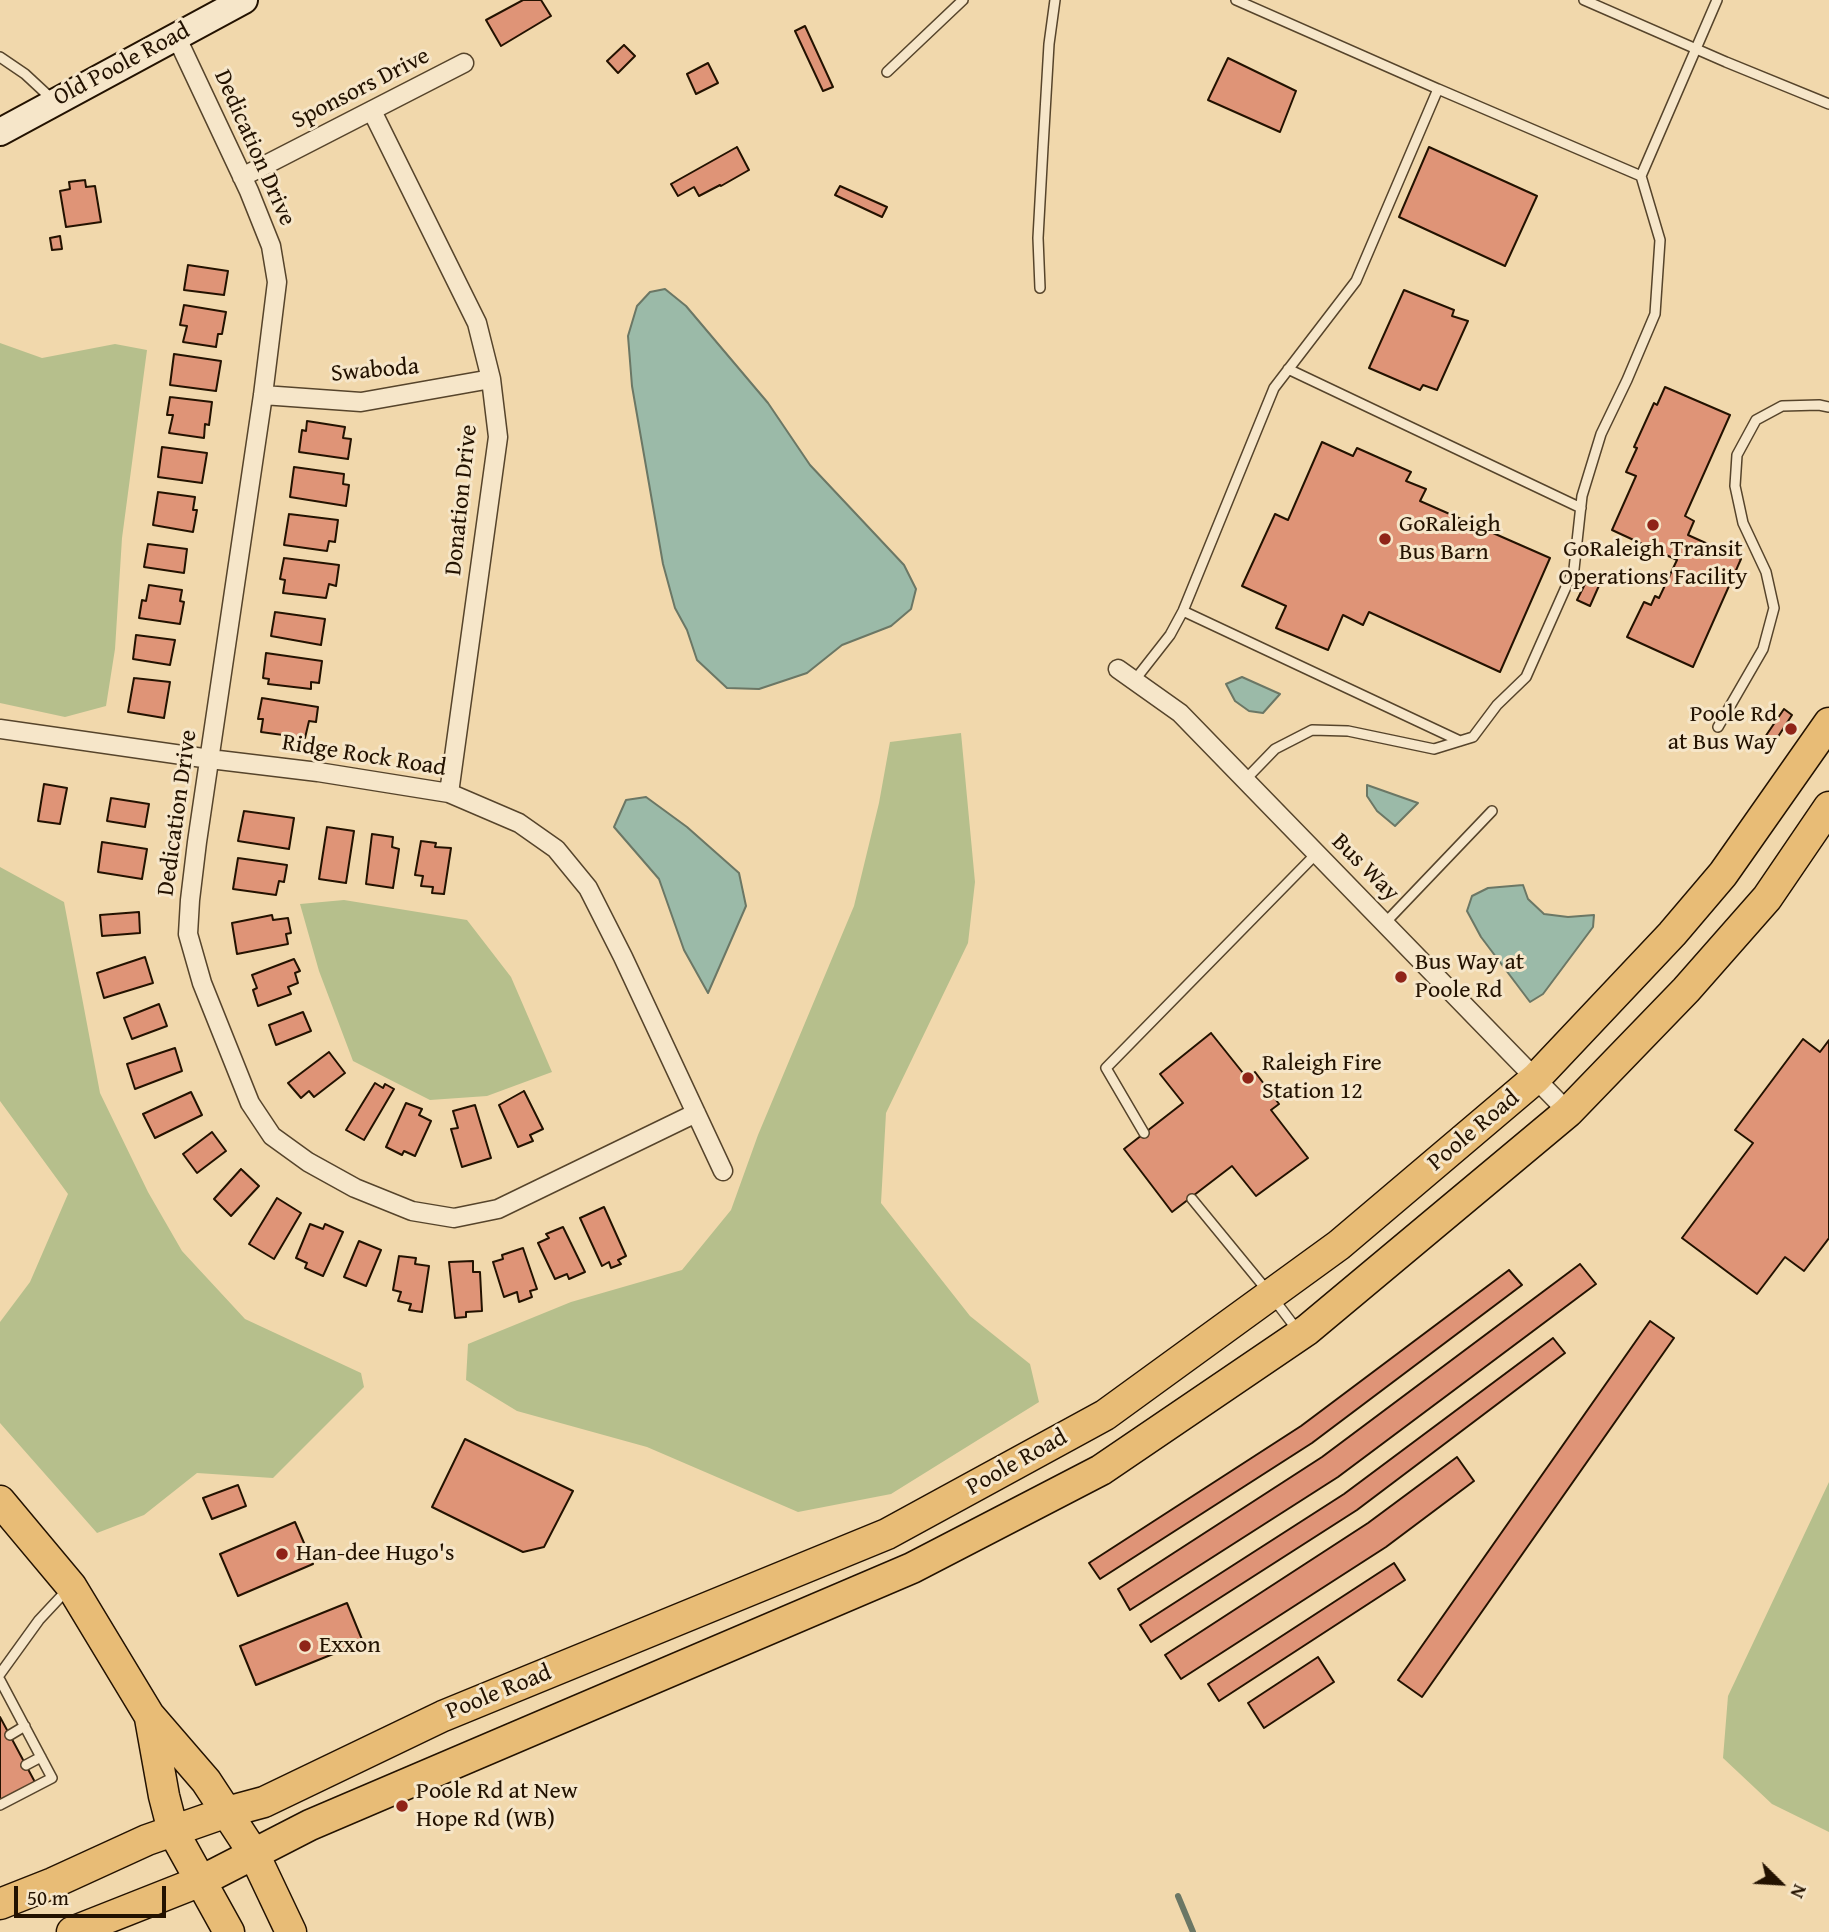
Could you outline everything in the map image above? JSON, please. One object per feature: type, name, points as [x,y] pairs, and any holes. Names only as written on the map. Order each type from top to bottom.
[{"type":"main road","name":"Poole Road","points":[[0,1904],[147,1840],[264,1802],[443,1716],[887,1534],[1105,1415],[1339,1245],[1536,1078],[1672,934],[1723,874],[1829,723]]},
{"type":"main road","name":"Poole Road","points":[[72,1932],[201,1881],[310,1825],[912,1568],[1101,1470],[1300,1335],[1568,1112],[1686,990],[1767,898],[1829,807]]},
{"type":"main road","points":[[0,1501],[71,1586],[149,1714],[206,1781],[227,1812],[254,1854],[290,1932]]},
{"type":"main road","points":[[887,1534],[912,1568]]},
{"type":"main road","points":[[149,1714],[173,1831],[229,1932]]},
{"type":"street","name":"Old Poole Road","points":[[0,132],[244,0]]},
{"type":"street","name":"Dedication Drive","points":[[176,36],[271,246],[276,282],[263,395],[190,900],[188,934],[202,983],[250,1102],[272,1136],[355,1188],[412,1211],[454,1218],[498,1209],[696,1113]]},
{"type":"street","name":"Sponsors Drive","points":[[242,177],[464,63]]},
{"type":"street","name":"Donation Drive","points":[[372,111],[477,323],[491,379],[498,437],[449,793]]},
{"type":"street","name":"Swaboda","points":[[263,395],[361,402],[491,379]]},
{"type":"street","name":"Bus Way","points":[[1118,669],[1180,713],[1568,1112]]},
{"type":"street","name":"Ridge Rock Road","points":[[0,729],[318,772],[449,793],[519,823],[556,849],[588,888],[624,957],[723,1171]]},
{"type":"lane","points":[[887,72],[963,0]]},
{"type":"lane","points":[[1040,288],[1038,238],[1042,147],[1049,44],[1055,0]]},
{"type":"lane","points":[[1236,0],[1640,176]]},
{"type":"lane","points":[[1584,0],[1829,104]]},
{"type":"lane","points":[[1244,781],[1275,749],[1312,730],[1348,731],[1434,749],[1473,737],[1497,705],[1525,677],[1574,569],[1582,496],[1601,434],[1655,314],[1660,240],[1640,176],[1717,0]]},
{"type":"lane","points":[[0,57],[25,74],[54,101]]},
{"type":"lane","points":[[1133,681],[1170,635],[1183,611],[1273,388],[1356,281],[1438,89]]},
{"type":"lane","points":[[1288,369],[1581,508]]},
{"type":"lane","points":[[1718,727],[1763,649],[1774,608],[1766,572],[1743,523],[1735,486],[1737,455],[1756,420],[1782,406],[1829,407]]},
{"type":"lane","points":[[1183,611],[1460,741]]},
{"type":"lane","points":[[1385,923],[1492,811]]},
{"type":"lane","points":[[1144,1133],[1106,1068],[1316,854]]},
{"type":"lane","points":[[1192,1199],[1300,1335]]},
{"type":"lane","points":[[0,1674],[39,1620],[71,1586]]},
{"type":"lane","points":[[0,1680],[5,1699],[25,1727],[52,1778],[0,1805]]},
{"type":"lane","points":[[10,1735],[25,1727]]},
{"type":"lane","points":[[26,1765],[41,1757]]},
{"type":"green space","points":[[0,343],[42,358],[115,344],[147,350],[122,538],[115,649],[106,706],[65,717],[0,703]]},
{"type":"green space","points":[[961,733],[975,882],[968,943],[886,1113],[881,1203],[970,1316],[1030,1364],[1039,1402],[891,1494],[798,1512],[647,1447],[517,1411],[466,1380],[468,1344],[571,1302],[682,1270],[731,1210],[758,1135],[854,906],[879,803],[890,742]]},
{"type":"green space","points":[[0,867],[64,902],[100,1093],[148,1192],[182,1251],[245,1319],[361,1373],[364,1387],[273,1478],[197,1473],[144,1515],[97,1533],[0,1423],[0,1322],[30,1282],[68,1194],[0,1101]]},
{"type":"green space","points":[[344,900],[467,920],[511,977],[552,1072],[487,1096],[430,1100],[353,1061],[319,971],[300,904]]},
{"type":"green space","points":[[1829,1482],[1829,1832],[1772,1804],[1723,1758],[1728,1696]]},
{"type":"shaded area","points":[[665,289],[686,306],[768,403],[810,465],[904,565],[916,589],[911,609],[891,626],[842,645],[807,673],[759,689],[727,688],[697,660],[687,630],[675,608],[663,564],[632,386],[628,336],[637,306],[650,292]]},
{"type":"shaded area","points":[[1242,677],[1280,694],[1263,713],[1249,711],[1235,701],[1226,684]]},
{"type":"shaded area","points":[[1367,785],[1418,803],[1395,826],[1377,811],[1367,796]]},
{"type":"shaded area","points":[[646,797],[687,827],[739,873],[746,906],[708,993],[684,950],[659,879],[614,827],[626,800]]},
{"type":"shaded area","points":[[1523,885],[1528,899],[1544,914],[1568,917],[1594,915],[1593,927],[1543,994],[1530,1002],[1481,937],[1467,911],[1472,896],[1488,888]]},
{"type":"building","points":[[523,0],[541,0],[551,16],[501,46],[486,20]]},
{"type":"building","points":[[805,26],[833,87],[823,91],[795,31]]},
{"type":"building","points":[[624,45],[635,56],[618,73],[607,61]]},
{"type":"building","points":[[1228,58],[1296,91],[1280,132],[1208,100]]},
{"type":"building","points":[[708,63],[718,83],[696,94],[687,74]]},
{"type":"building","points":[[737,147],[749,170],[699,196],[694,187],[678,196],[671,184]]},
{"type":"building","points":[[1429,147],[1537,196],[1505,266],[1399,217]]},
{"type":"building","points":[[85,180],[86,187],[95,186],[101,222],[66,227],[60,191],[70,189],[69,182]]},
{"type":"building","points":[[840,186],[887,207],[882,217],[835,195]]},
{"type":"building","points":[[60,236],[62,249],[52,250],[50,238]]},
{"type":"building","points":[[188,265],[228,271],[224,295],[184,290]]},
{"type":"building","points":[[1404,290],[1454,310],[1452,316],[1468,321],[1437,390],[1423,385],[1420,390],[1369,368]]},
{"type":"building","points":[[184,305],[226,312],[222,334],[218,334],[216,347],[183,342],[187,326],[180,325]]},
{"type":"building","points":[[174,354],[221,361],[216,391],[170,385]]},
{"type":"building","name":"GoRaleigh Transit Operations Facility","points":[[1665,387],[1730,415],[1685,516],[1694,521],[1688,535],[1741,559],[1693,667],[1627,637],[1644,602],[1651,605],[1655,596],[1659,598],[1677,560],[1612,530],[1636,476],[1626,472],[1637,448],[1634,447],[1654,403],[1657,405]]},
{"type":"building","points":[[170,397],[212,402],[204,438],[169,433],[173,415],[167,415]]},
{"type":"building","points":[[307,421],[345,427],[343,438],[351,439],[348,459],[299,452],[302,430],[306,431]]},
{"type":"building","name":"GoRaleigh Bus Barn","points":[[1322,442],[1353,456],[1357,448],[1411,472],[1406,481],[1426,489],[1420,501],[1550,558],[1500,672],[1369,612],[1363,625],[1343,615],[1328,650],[1276,628],[1286,606],[1242,586],[1275,514],[1288,520]]},
{"type":"building","points":[[162,447],[207,453],[202,483],[158,477]]},
{"type":"building","points":[[294,467],[344,474],[343,484],[349,485],[346,506],[290,497]]},
{"type":"building","points":[[158,492],[195,497],[193,510],[197,510],[193,532],[153,525]]},
{"type":"building","points":[[289,514],[338,520],[335,542],[329,541],[327,551],[284,545]]},
{"type":"building","points":[[148,544],[187,549],[184,573],[144,567]]},
{"type":"building","points":[[284,558],[339,565],[336,586],[329,584],[326,598],[283,593],[285,580],[280,579]]},
{"type":"building","points":[[1589,576],[1601,581],[1590,606],[1577,600]]},
{"type":"building","points":[[149,585],[182,590],[180,601],[184,602],[180,624],[139,618],[142,600],[146,601]]},
{"type":"building","points":[[275,612],[325,619],[321,645],[271,636]]},
{"type":"building","points":[[136,635],[175,640],[170,665],[133,659]]},
{"type":"building","points":[[266,653],[322,661],[319,683],[311,682],[311,689],[268,684],[269,679],[263,678]]},
{"type":"building","points":[[134,678],[170,682],[164,718],[128,712]]},
{"type":"building","points":[[262,698],[318,707],[316,722],[309,721],[305,738],[261,732],[263,719],[258,719]]},
{"type":"building","points":[[1784,709],[1792,715],[1774,743],[1765,737]]},
{"type":"building","points":[[44,784],[67,788],[60,824],[38,821]]},
{"type":"building","points":[[111,798],[149,804],[145,827],[107,821]]},
{"type":"building","points":[[244,811],[294,818],[289,849],[238,841]]},
{"type":"building","points":[[327,827],[354,831],[346,883],[319,879]]},
{"type":"building","points":[[372,834],[393,837],[392,847],[399,849],[393,888],[366,884]]},
{"type":"building","points":[[421,841],[436,843],[435,847],[451,848],[444,894],[432,893],[433,887],[421,886],[423,876],[415,875]]},
{"type":"building","points":[[102,842],[147,849],[142,879],[98,872]]},
{"type":"building","points":[[238,858],[287,865],[284,882],[279,881],[276,895],[233,889]]},
{"type":"building","points":[[139,912],[140,933],[102,936],[100,915]]},
{"type":"building","points":[[272,915],[273,920],[288,918],[291,933],[286,934],[288,944],[237,954],[232,923]]},
{"type":"building","points":[[145,957],[153,983],[104,998],[97,973]]},
{"type":"building","points":[[294,959],[300,971],[295,973],[298,983],[288,987],[291,994],[258,1006],[253,990],[257,988],[252,975]]},
{"type":"building","points":[[159,1004],[167,1026],[132,1039],[124,1018]]},
{"type":"building","points":[[303,1012],[311,1031],[276,1045],[269,1025]]},
{"type":"building","points":[[1211,1033],[1247,1078],[1255,1072],[1279,1104],[1271,1110],[1308,1158],[1256,1196],[1232,1166],[1172,1212],[1124,1149],[1183,1103],[1160,1074]]},
{"type":"building","points":[[1803,1039],[1820,1052],[1829,1040],[1829,1238],[1804,1271],[1785,1257],[1757,1294],[1682,1238],[1753,1143],[1735,1130]]},
{"type":"building","points":[[175,1048],[182,1071],[135,1089],[127,1064]]},
{"type":"building","points":[[329,1052],[345,1073],[314,1097],[309,1091],[301,1098],[288,1083]]},
{"type":"building","points":[[375,1083],[383,1088],[385,1084],[394,1089],[364,1140],[346,1130]]},
{"type":"building","points":[[524,1091],[543,1129],[530,1135],[533,1141],[518,1147],[499,1105]]},
{"type":"building","points":[[191,1092],[202,1115],[155,1138],[143,1114]]},
{"type":"building","points":[[406,1103],[422,1109],[419,1115],[431,1121],[415,1156],[404,1151],[402,1155],[386,1147]]},
{"type":"building","points":[[475,1105],[491,1158],[462,1167],[451,1129],[458,1128],[453,1111]]},
{"type":"building","points":[[212,1132],[226,1151],[197,1173],[183,1154]]},
{"type":"building","points":[[241,1169],[259,1186],[231,1216],[214,1199]]},
{"type":"building","points":[[277,1198],[301,1213],[274,1259],[249,1244]]},
{"type":"building","points":[[604,1207],[626,1256],[618,1260],[621,1264],[611,1268],[609,1262],[602,1266],[580,1218]]},
{"type":"building","points":[[310,1224],[323,1229],[325,1224],[343,1232],[323,1276],[305,1268],[307,1263],[296,1258]]},
{"type":"building","points":[[563,1227],[585,1272],[569,1279],[567,1274],[555,1279],[538,1243],[549,1238],[546,1234]]},
{"type":"building","points":[[359,1241],[381,1250],[366,1286],[344,1277]]},
{"type":"building","points":[[523,1248],[537,1289],[530,1291],[532,1297],[519,1302],[517,1292],[504,1297],[493,1262],[503,1259],[502,1255]]},
{"type":"building","points":[[399,1256],[416,1258],[415,1264],[429,1266],[422,1312],[409,1310],[411,1304],[398,1301],[401,1292],[393,1290]]},
{"type":"building","points":[[473,1261],[473,1272],[480,1272],[482,1311],[466,1312],[466,1317],[455,1318],[449,1262]]},
{"type":"building","points":[[1580,1264],[1596,1284],[1338,1477],[1130,1610],[1118,1589],[1322,1457]]},
{"type":"building","points":[[1509,1270],[1522,1285],[1312,1443],[1100,1579],[1089,1563],[1301,1426]]},
{"type":"building","points":[[1650,1321],[1674,1338],[1422,1697],[1398,1680]]},
{"type":"building","points":[[1553,1338],[1565,1353],[1357,1510],[1151,1642],[1140,1625],[1344,1494]]},
{"type":"building","points":[[465,1439],[573,1491],[544,1547],[523,1552],[432,1507]]},
{"type":"building","points":[[1457,1457],[1474,1481],[1386,1547],[1181,1679],[1165,1655],[1368,1523]]},
{"type":"building","points":[[238,1485],[246,1506],[212,1519],[203,1498]]},
{"type":"building","points":[[295,1522],[313,1564],[238,1596],[220,1554]]},
{"type":"building","points":[[1394,1563],[1405,1580],[1219,1701],[1208,1684]]},
{"type":"building","points":[[347,1603],[363,1642],[256,1685],[240,1646]]},
{"type":"building","points":[[1318,1657],[1334,1682],[1264,1728],[1248,1703]]},
{"type":"building","points":[[0,1717],[36,1784],[0,1803]]},
{"type":"waterway","points":[[1178,1896],[1193,1932]]},
{"type":"place","name":"GoRaleigh Transit Operations Facility","points":[[1653,525]]},
{"type":"place","name":"GoRaleigh Bus Barn","points":[[1385,539]]},
{"type":"place","name":"Poole Rd at Bus Way","points":[[1791,729]]},
{"type":"place","name":"Bus Way at Poole Rd","points":[[1401,977]]},
{"type":"place","name":"Raleigh Fire Station 12","points":[[1248,1078]]},
{"type":"place","name":"Han-dee Hugo's","points":[[282,1554]]},
{"type":"place","name":"Exxon","points":[[305,1646]]},
{"type":"place","name":"Poole Rd at New Hope Rd (WB)","points":[[402,1806]]}]
